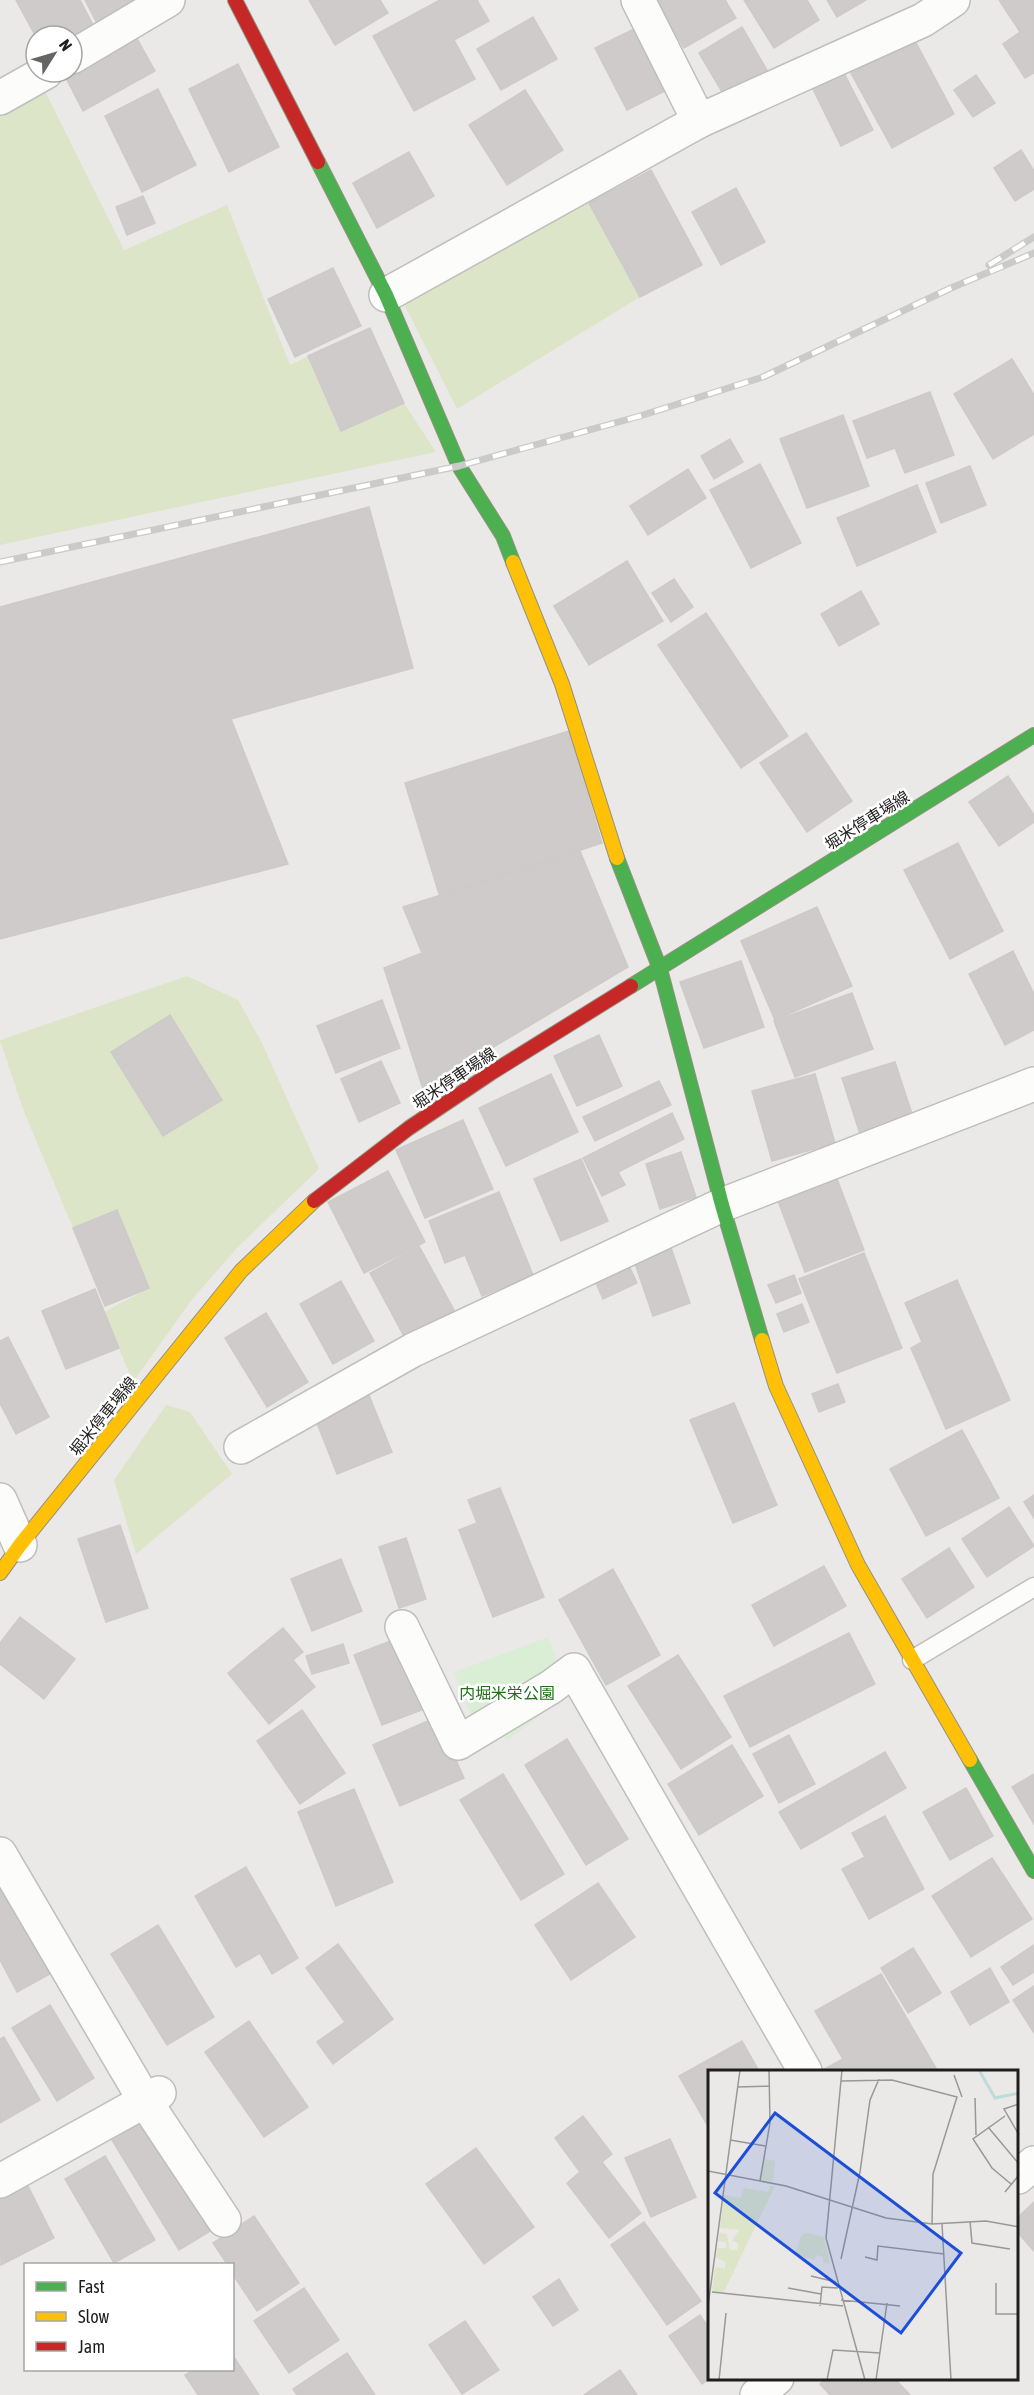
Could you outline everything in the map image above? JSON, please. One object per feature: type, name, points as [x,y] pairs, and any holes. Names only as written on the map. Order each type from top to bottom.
[{"type":"street","points":[[84,50],[168,0]]},
{"type":"street","points":[[235,0],[386,295],[459,466],[503,536],[562,684],[609,838],[660,969],[722,1205],[776,1386],[858,1565],[1034,1871]]},
{"type":"street","points":[[638,0],[699,121]]},
{"type":"street","points":[[386,295],[699,121],[923,20],[952,0]]},
{"type":"street","points":[[0,98],[25,84]]},
{"type":"street","name":"堀米停車場線","points":[[0,1573],[20,1545],[242,1272],[324,1191],[409,1128],[491,1073],[1034,735]]},
{"type":"street","points":[[241,1447],[414,1350],[722,1205],[1034,1084]]},
{"type":"street","points":[[0,1500],[20,1545]]},
{"type":"street","points":[[402,1627],[458,1743],[551,1687],[574,1670],[804,2070]]},
{"type":"street","points":[[0,1854],[152,2097],[224,2220]]},
{"type":"street","points":[[0,2181],[152,2097]]},
{"type":"street","points":[[1019,2174],[1034,2163]]},
{"type":"street","points":[[757,2395],[776,2380]]},
{"type":"lane","points":[[912,1660],[1034,1587]]},
{"type":"green space","points":[[44,89],[124,250],[227,205],[290,365],[309,356],[341,431],[404,403],[436,452],[0,545],[0,115]]},
{"type":"green space","points":[[589,203],[640,297],[457,409],[397,290]]},
{"type":"green space","points":[[187,976],[238,1000],[261,1041],[319,1169],[239,1246],[194,1297],[133,1382],[104,1312],[149,1288],[117,1210],[73,1228],[24,1112],[0,1040]]},
{"type":"green space","points":[[166,1405],[190,1412],[232,1474],[136,1554],[114,1480]]},
{"type":"green space","name":"内堀米栄公園","points":[[548,1637],[569,1694],[508,1740],[472,1719],[454,1672]]},
{"type":"building","points":[[16,0],[80,0],[95,29],[84,35],[84,24],[29,24]]},
{"type":"building","points":[[85,0],[149,0],[99,27]]},
{"type":"building","points":[[309,0],[380,0],[388,13],[335,45]]},
{"type":"building","points":[[440,0],[477,0],[489,21],[454,40],[475,79],[414,111],[373,36]]},
{"type":"building","points":[[656,0],[725,0],[736,18],[684,48]]},
{"type":"building","points":[[744,0],[807,0],[819,20],[774,48]]},
{"type":"building","points":[[827,0],[866,0],[837,17]]},
{"type":"building","points":[[999,0],[1034,0],[1034,73],[1025,78],[1003,44],[1020,32]]},
{"type":"building","points":[[533,17],[557,59],[501,90],[477,49]]},
{"type":"building","points":[[642,25],[673,87],[627,110],[595,48]]},
{"type":"building","points":[[742,27],[768,72],[725,97],[699,53]]},
{"type":"building","points":[[135,35],[155,71],[83,111],[69,84],[84,84],[84,63]]},
{"type":"building","points":[[914,39],[954,114],[892,148],[851,73]]},
{"type":"building","points":[[238,64],[279,147],[229,172],[189,89]]},
{"type":"building","points":[[843,71],[873,130],[841,146],[812,87]]},
{"type":"building","points":[[976,75],[995,103],[973,117],[954,90]]},
{"type":"building","points":[[158,89],[196,165],[142,192],[105,116]]},
{"type":"building","points":[[525,90],[563,150],[507,185],[469,125]]},
{"type":"building","points":[[1021,150],[1034,171],[1034,189],[1015,201],[994,168]]},
{"type":"building","points":[[409,152],[434,196],[377,228],[353,183]]},
{"type":"building","points":[[651,170],[702,265],[640,297],[589,203]]},
{"type":"building","points":[[736,188],[765,242],[721,265],[692,212]]},
{"type":"building","points":[[143,196],[155,223],[127,235],[116,207]]},
{"type":"building","points":[[333,268],[361,326],[295,357],[268,299]]},
{"type":"building","points":[[370,328],[404,403],[341,431],[308,356]]},
{"type":"building","points":[[1012,359],[1034,395],[1034,434],[993,459],[954,394]]},
{"type":"building","points":[[930,392],[954,455],[905,473],[895,448],[867,458],[853,421]]},
{"type":"building","points":[[843,415],[869,486],[807,508],[780,439]]},
{"type":"building","points":[[730,439],[743,462],[714,479],[701,456]]},
{"type":"building","points":[[760,464],[801,543],[751,568],[710,490]]},
{"type":"building","points":[[970,466],[986,505],[941,523],[926,483]]},
{"type":"building","points":[[688,469],[706,498],[648,535],[630,506]]},
{"type":"building","points":[[917,485],[936,532],[857,566],[837,518]]},
{"type":"building","points":[[369,507],[413,668],[231,719],[288,864],[0,939],[0,607]]},
{"type":"building","points":[[627,561],[663,621],[589,665],[554,606]]},
{"type":"building","points":[[674,579],[693,607],[671,622],[652,593]]},
{"type":"building","points":[[861,591],[879,624],[839,646],[821,614]]},
{"type":"building","points":[[706,613],[788,736],[741,768],[658,645]]},
{"type":"building","points":[[569,731],[602,843],[440,897],[405,783]]},
{"type":"building","points":[[806,733],[852,801],[807,832],[760,763]]},
{"type":"building","points":[[1008,776],[1034,815],[1034,822],[999,846],[969,802]]},
{"type":"building","points":[[958,843],[1003,931],[950,959],[904,870]]},
{"type":"building","points":[[580,851],[628,967],[423,1089],[384,968],[422,953],[403,907]]},
{"type":"building","points":[[817,907],[852,986],[775,1020],[741,941]]},
{"type":"building","points":[[1013,951],[1034,994],[1034,1030],[1005,1045],[969,974]]},
{"type":"building","points":[[741,961],[764,1027],[704,1048],[680,982]]},
{"type":"building","points":[[852,993],[873,1049],[795,1077],[774,1021]]},
{"type":"building","points":[[382,1000],[400,1048],[336,1073],[317,1026]]},
{"type":"building","points":[[170,1015],[222,1100],[163,1136],[111,1052]]},
{"type":"building","points":[[599,1035],[622,1086],[577,1106],[554,1056]]},
{"type":"building","points":[[381,1061],[400,1103],[359,1122],[341,1079]]},
{"type":"building","points":[[895,1062],[914,1120],[861,1137],[842,1078]]},
{"type":"building","points":[[551,1074],[578,1132],[506,1166],[479,1108]]},
{"type":"building","points":[[815,1074],[835,1143],[772,1161],[752,1091]]},
{"type":"building","points":[[659,1081],[671,1105],[595,1141],[583,1117]]},
{"type":"building","points":[[672,1113],[684,1139],[618,1172],[625,1185],[602,1196],[583,1158]]},
{"type":"building","points":[[463,1120],[493,1189],[425,1218],[396,1150]]},
{"type":"building","points":[[681,1152],[696,1197],[660,1209],[646,1164]]},
{"type":"building","points":[[581,1159],[608,1221],[561,1241],[534,1179]]},
{"type":"building","points":[[388,1171],[425,1242],[364,1273],[328,1202]]},
{"type":"building","points":[[834,1171],[864,1250],[805,1272],[775,1193]]},
{"type":"building","points":[[499,1192],[533,1275],[482,1296],[465,1255],[445,1263],[429,1221]]},
{"type":"building","points":[[117,1210],[149,1288],[105,1306],[73,1228]]},
{"type":"building","points":[[666,1233],[690,1303],[653,1316],[629,1246]]},
{"type":"building","points":[[419,1246],[455,1312],[405,1338],[370,1273]]},
{"type":"building","points":[[622,1251],[637,1283],[603,1299],[588,1265]]},
{"type":"building","points":[[864,1253],[902,1348],[837,1373],[799,1279]]},
{"type":"building","points":[[794,1275],[801,1293],[776,1303],[768,1285]]},
{"type":"building","points":[[957,1280],[1010,1400],[946,1429],[911,1348],[922,1342],[905,1303]]},
{"type":"building","points":[[341,1281],[374,1341],[333,1364],[300,1304]]},
{"type":"building","points":[[95,1289],[119,1348],[66,1369],[42,1311]]},
{"type":"building","points":[[802,1304],[809,1322],[784,1332],[777,1314]]},
{"type":"building","points":[[266,1313],[308,1382],[267,1407],[225,1338]]},
{"type":"building","points":[[8,1337],[49,1417],[16,1434],[0,1403],[0,1341]]},
{"type":"building","points":[[360,1373],[392,1452],[337,1474],[306,1395]]},
{"type":"building","points":[[838,1384],[845,1402],[819,1412],[812,1394]]},
{"type":"building","points":[[734,1403],[777,1505],[733,1523],[690,1420]]},
{"type":"building","points":[[962,1430],[999,1498],[926,1536],[890,1469]]},
{"type":"building","points":[[500,1488],[544,1597],[493,1617],[459,1530],[477,1523],[468,1500]]},
{"type":"building","points":[[1034,1495],[1034,1518],[1024,1502]]},
{"type":"building","points":[[1009,1507],[1034,1546],[987,1577],[962,1539]]},
{"type":"building","points":[[120,1525],[148,1608],[106,1622],[78,1539]]},
{"type":"building","points":[[406,1538],[426,1599],[399,1608],[379,1547]]},
{"type":"building","points":[[949,1548],[974,1587],[927,1618],[902,1579]]},
{"type":"building","points":[[341,1559],[362,1611],[312,1631],[291,1579]]},
{"type":"building","points":[[824,1566],[846,1606],[774,1646],[752,1605]]},
{"type":"building","points":[[613,1569],[660,1655],[606,1685],[559,1600]]},
{"type":"building","points":[[20,1617],[75,1659],[44,1699],[0,1664],[0,1643]]},
{"type":"building","points":[[283,1628],[303,1652],[293,1660],[315,1687],[269,1724],[228,1673]]},
{"type":"building","points":[[849,1633],[875,1684],[750,1747],[724,1696]]},
{"type":"building","points":[[396,1639],[424,1709],[382,1725],[354,1655]]},
{"type":"building","points":[[343,1644],[349,1663],[312,1674],[306,1656]]},
{"type":"building","points":[[678,1655],[731,1737],[681,1769],[628,1686]]},
{"type":"building","points":[[302,1710],[345,1773],[300,1804],[257,1741]]},
{"type":"building","points":[[437,1717],[464,1778],[400,1806],[373,1745]]},
{"type":"building","points":[[789,1735],[815,1784],[779,1803],[753,1754]]},
{"type":"building","points":[[567,1739],[628,1839],[586,1865],[525,1765]]},
{"type":"building","points":[[732,1745],[763,1796],[699,1835],[668,1784]]},
{"type":"building","points":[[885,1752],[906,1788],[801,1849],[779,1812]]},
{"type":"building","points":[[503,1774],[564,1874],[521,1900],[460,1800]]},
{"type":"building","points":[[1034,1774],[1034,1824],[1012,1787]]},
{"type":"building","points":[[966,1788],[993,1836],[950,1860],[923,1812]]},
{"type":"building","points":[[354,1789],[393,1882],[336,1906],[298,1812]]},
{"type":"building","points":[[885,1816],[924,1889],[869,1919],[842,1869],[865,1857],[852,1833]]},
{"type":"building","points":[[992,1858],[1032,1919],[971,1957],[932,1896]]},
{"type":"building","points":[[0,1861],[59,1969],[17,1992],[0,1960]]},
{"type":"building","points":[[246,1867],[298,1958],[272,1974],[260,1953],[236,1967],[195,1896]]},
{"type":"building","points":[[598,1883],[635,1937],[571,1980],[535,1925]]},
{"type":"building","points":[[158,1925],[214,2017],[167,2045],[111,1954]]},
{"type":"building","points":[[338,1944],[393,2019],[333,2064],[317,2042],[345,2022],[306,1968]]},
{"type":"building","points":[[1034,1945],[1034,1972],[1013,1985],[1001,1967]]},
{"type":"building","points":[[913,1948],[941,1993],[908,2013],[881,1968]]},
{"type":"building","points":[[990,1968],[1009,2002],[970,2025],[951,1992]]},
{"type":"building","points":[[881,1974],[937,2070],[823,2070],[843,2059],[815,2011]]},
{"type":"building","points":[[1034,1986],[1034,2033],[1013,2000]]},
{"type":"building","points":[[50,2005],[94,2078],[57,2101],[12,2028]]},
{"type":"building","points":[[249,2021],[308,2107],[264,2137],[205,2052]]},
{"type":"building","points":[[4,2037],[40,2100],[0,2123],[0,2039]]},
{"type":"building","points":[[742,2041],[758,2070],[708,2070],[708,2127],[679,2076]]},
{"type":"building","points":[[133,2102],[212,2230],[179,2250],[101,2122]]},
{"type":"building","points":[[583,2116],[612,2154],[602,2162],[641,2213],[609,2238],[567,2183],[580,2172],[555,2138]]},
{"type":"building","points":[[670,2139],[696,2197],[651,2217],[625,2158]]},
{"type":"building","points":[[476,2148],[534,2227],[484,2264],[426,2184]]},
{"type":"building","points":[[105,2156],[155,2240],[114,2263],[65,2179]]},
{"type":"building","points":[[19,2168],[54,2238],[1,2265],[0,2177]]},
{"type":"building","points":[[1034,2202],[1034,2251],[1019,2234],[1019,2216]]},
{"type":"building","points":[[254,2216],[299,2283],[257,2311],[234,2276],[234,2263],[226,2263],[213,2243]]},
{"type":"building","points":[[644,2222],[701,2301],[667,2325],[611,2245]]},
{"type":"building","points":[[559,2279],[578,2310],[553,2326],[533,2297]]},
{"type":"building","points":[[304,2288],[339,2340],[289,2373],[254,2321]]},
{"type":"building","points":[[700,2315],[708,2327],[708,2380],[702,2384],[669,2336]]},
{"type":"building","points":[[465,2321],[499,2370],[462,2394],[429,2345]]},
{"type":"building","points":[[347,2353],[375,2395],[297,2395],[293,2389]]},
{"type":"building","points":[[234,2357],[259,2395],[198,2395],[185,2375],[192,2371],[234,2371]]},
{"type":"building","points":[[620,2370],[637,2395],[584,2395]]},
{"type":"building","points":[[824,2380],[896,2380],[910,2395],[830,2395],[820,2384]]},
{"type":"railway","points":[[989,265],[1034,237]]},
{"type":"railway","points":[[0,562],[459,466],[640,416],[763,377],[951,288],[1034,253]]},
{"type":"traffic: fast","points":[[318,162],[386,295],[459,466],[503,536],[513,562]]},
{"type":"traffic: fast","points":[[631,986],[1034,735]]},
{"type":"traffic: fast","points":[[617,858],[660,969],[722,1205],[762,1340]]},
{"type":"traffic: fast","points":[[970,1760],[1034,1871]]},
{"type":"traffic: slow","points":[[513,562],[562,684],[617,858]]},
{"type":"traffic: slow","points":[[0,1573],[20,1545],[241,1271],[314,1201]]},
{"type":"traffic: slow","points":[[762,1340],[776,1386],[858,1565],[970,1760]]},
{"type":"traffic: jam","points":[[235,0],[318,162]]},
{"type":"traffic: jam","points":[[314,1201],[409,1128],[491,1073],[631,986]]}]
